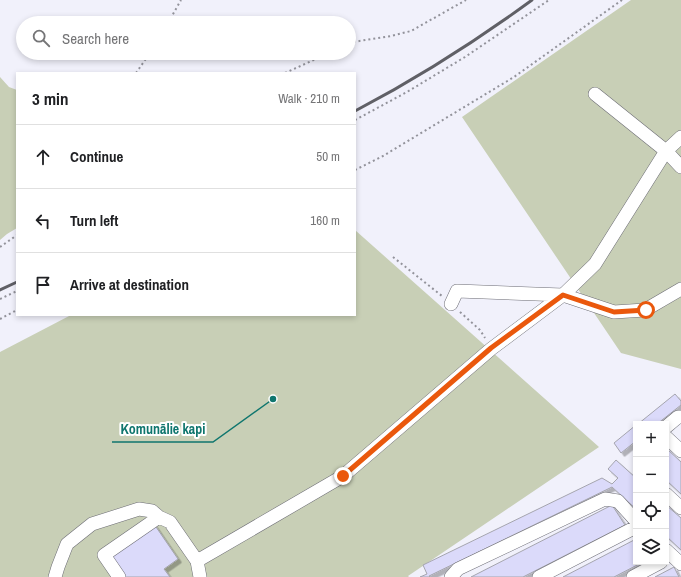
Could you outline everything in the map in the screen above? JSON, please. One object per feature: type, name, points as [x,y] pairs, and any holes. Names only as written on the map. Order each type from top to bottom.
[{"type":"lane","points":[[595,94],[666,151],[681,167]]},
{"type":"lane","points":[[197,561],[343,476],[491,348],[563,295],[595,264],[666,151],[681,137]]},
{"type":"lane","points":[[451,304],[457,292],[563,295],[614,312],[646,310],[681,289]]},
{"type":"lane","points":[[669,424],[678,417],[681,417]]},
{"type":"lane","points":[[669,440],[681,451]]},
{"type":"lane","points":[[669,497],[681,508]]},
{"type":"lane","points":[[451,577],[458,569],[605,499],[618,501],[633,518]]},
{"type":"lane","points":[[55,577],[67,544],[92,524],[138,509],[152,511],[159,517],[170,522],[197,561],[200,577]]},
{"type":"lane","points":[[120,577],[104,555],[159,517]]},
{"type":"lane","points":[[540,577],[633,529]]},
{"type":"lane","points":[[633,577],[656,565]]},
{"type":"path","points":[[172,16],[181,0]]},
{"type":"path","points":[[356,42],[411,31],[466,0]]},
{"type":"path","points":[[356,119],[407,92],[464,57],[549,0]]},
{"type":"path","points":[[356,169],[382,156],[514,77],[622,0]]},
{"type":"path","points":[[137,72],[145,60]]},
{"type":"path","points":[[287,72],[314,60]]},
{"type":"path","points":[[0,242],[1,246],[16,236]]},
{"type":"path","points":[[0,299],[16,291]]},
{"type":"path","points":[[0,319],[16,311]]},
{"type":"green space","points":[[631,0],[681,0],[681,369],[621,353],[462,117]]},
{"type":"green space","points":[[0,77],[9,87],[16,90],[16,229],[0,240]]},
{"type":"green space","points":[[356,231],[599,447],[408,576],[409,577],[0,577],[0,352],[69,316],[356,316]]},
{"type":"building","points":[[675,394],[681,401],[681,405],[661,421],[642,421]]},
{"type":"building","points":[[633,427],[633,443],[621,453],[614,443]]},
{"type":"building","points":[[669,451],[681,462],[681,494],[669,483]]},
{"type":"building","points":[[616,460],[633,475],[633,506],[612,487],[429,576],[430,577],[420,577],[427,574],[423,565],[602,478],[612,484],[618,478],[608,469]]},
{"type":"building","points":[[612,505],[625,525],[523,577],[471,577]]},
{"type":"building","points":[[669,508],[681,518],[681,550],[669,539]]},
{"type":"building","points":[[154,524],[178,559],[164,569],[170,577],[124,577],[109,555]]},
{"type":"building","points":[[633,541],[633,565],[637,565],[614,577],[563,577]]},
{"type":"building","points":[[674,567],[679,577],[655,577]]},
{"type":"railway","points":[[356,110],[401,86],[445,59],[532,0]]},
{"type":"railway","points":[[0,290],[16,282]]},
{"type":"place","name":"Komunālie kapi","points":[[273,399]]},
{"type":"route","points":[[343,476],[491,348],[563,295],[614,312],[646,310]]}]
